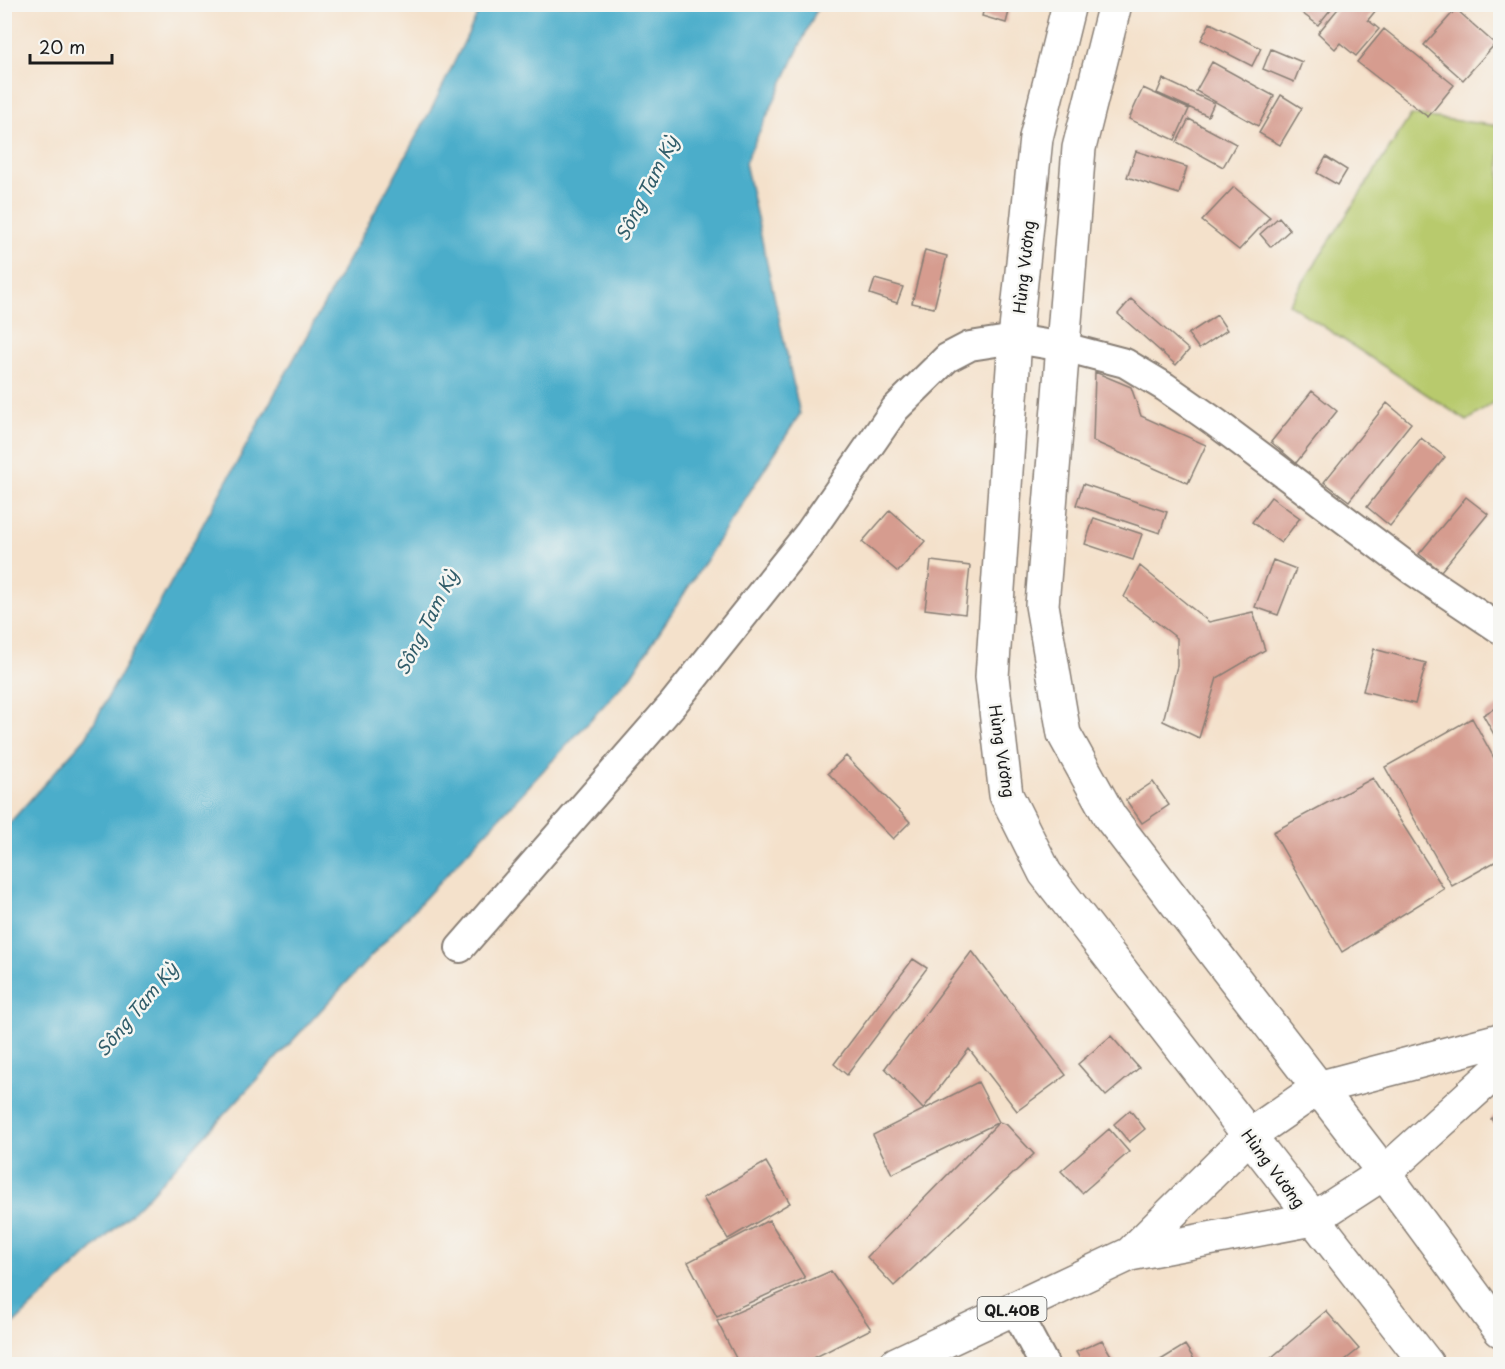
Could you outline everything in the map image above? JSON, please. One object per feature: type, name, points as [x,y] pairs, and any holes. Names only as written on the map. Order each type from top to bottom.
[{"type":"main road","name":"Hùng Vương","points":[[1069,4],[1036,138],[1016,339],[992,676],[1006,795],[1045,873],[1427,1365]]},
{"type":"main road","points":[[1115,4],[1079,147],[1042,605],[1064,734],[1110,817],[1384,1173],[1500,1330]]},
{"type":"main road","points":[[1130,1254],[1250,1135],[1318,1088],[1500,1040]]},
{"type":"main road","points":[[1130,1254],[1313,1219],[1384,1173],[1500,1068]]},
{"type":"main road","name":"QL.40B","points":[[896,1365],[1130,1254]]},
{"type":"street","points":[[460,948],[672,705],[809,533],[895,409],[947,358],[970,346],[1016,339],[1064,346],[1125,363],[1165,387],[1412,570],[1500,629]]},
{"type":"street","points":[[1014,1308],[1044,1365]]},
{"type":"green space","points":[[1411,115],[1500,126],[1500,398],[1467,421],[1289,304]]},
{"type":"water","name":"Sông Tam Kỳ","points":[[482,5],[819,5],[745,163],[800,414],[631,676],[142,1203],[5,1332],[5,828],[86,737],[433,106]]},
{"type":"building","points":[[985,4],[1011,4],[1006,23],[982,16]]},
{"type":"building","points":[[1302,4],[1335,4],[1318,25],[1298,10]]},
{"type":"building","points":[[1342,4],[1381,4],[1368,20],[1379,29],[1356,56],[1340,43],[1335,49],[1318,33]]},
{"type":"building","points":[[1456,9],[1495,44],[1463,80],[1424,45]]},
{"type":"building","points":[[1210,23],[1261,48],[1252,66],[1201,40]]},
{"type":"building","points":[[1384,29],[1454,85],[1428,117],[1357,62]]},
{"type":"building","points":[[1271,49],[1302,62],[1294,82],[1263,69]]},
{"type":"building","points":[[1212,62],[1274,96],[1258,126],[1196,91]]},
{"type":"building","points":[[1163,79],[1214,103],[1208,116],[1157,93]]},
{"type":"building","points":[[1143,88],[1189,109],[1175,140],[1129,119]]},
{"type":"building","points":[[1281,95],[1302,108],[1280,145],[1259,133]]},
{"type":"building","points":[[1189,119],[1236,144],[1223,167],[1177,142]]},
{"type":"building","points":[[1136,151],[1187,167],[1179,194],[1127,177]]},
{"type":"building","points":[[1326,157],[1347,170],[1338,185],[1317,173]]},
{"type":"building","points":[[1234,187],[1270,217],[1239,250],[1202,221]]},
{"type":"building","points":[[1279,217],[1290,230],[1271,247],[1260,234]]},
{"type":"building","points":[[925,250],[947,256],[934,308],[912,303]]},
{"type":"building","points":[[875,279],[903,287],[897,303],[870,294]]},
{"type":"building","points":[[1131,299],[1189,350],[1176,365],[1118,314]]},
{"type":"building","points":[[1217,315],[1227,330],[1199,349],[1188,334]]},
{"type":"building","points":[[1095,372],[1131,387],[1141,416],[1206,445],[1188,483],[1093,441]]},
{"type":"building","points":[[1312,391],[1337,411],[1296,463],[1271,442]]},
{"type":"building","points":[[1387,403],[1411,423],[1349,501],[1324,482]]},
{"type":"building","points":[[1421,438],[1445,457],[1390,526],[1367,507]]},
{"type":"building","points":[[1083,484],[1167,512],[1160,533],[1076,505]]},
{"type":"building","points":[[1271,497],[1300,518],[1281,543],[1252,522]]},
{"type":"building","points":[[1466,497],[1488,514],[1441,571],[1419,554]]},
{"type":"building","points":[[890,510],[925,541],[898,572],[862,542]]},
{"type":"building","points":[[1094,518],[1142,534],[1133,560],[1085,544]]},
{"type":"building","points":[[1273,560],[1296,569],[1278,615],[1255,607]]},
{"type":"building","points":[[931,561],[970,566],[965,614],[925,609]]},
{"type":"building","points":[[1140,566],[1209,622],[1253,612],[1265,650],[1217,678],[1199,738],[1163,721],[1177,666],[1177,638],[1124,597]]},
{"type":"building","points":[[1374,649],[1426,663],[1415,704],[1363,691]]},
{"type":"building","points":[[1500,705],[1500,745],[1483,715]]},
{"type":"building","points":[[1472,718],[1500,769],[1500,859],[1452,886],[1385,767]]},
{"type":"building","points":[[846,756],[910,822],[893,839],[828,773]]},
{"type":"building","points":[[1373,778],[1444,889],[1342,952],[1273,832]]},
{"type":"building","points":[[1153,782],[1169,805],[1142,823],[1126,800]]},
{"type":"building","points":[[972,951],[1066,1075],[1017,1111],[969,1049],[923,1109],[885,1068]]},
{"type":"building","points":[[913,959],[927,968],[847,1075],[834,1064]]},
{"type":"building","points":[[1111,1036],[1139,1068],[1106,1096],[1078,1064]]},
{"type":"building","points":[[978,1082],[999,1122],[892,1174],[873,1135]]},
{"type":"building","points":[[1130,1110],[1145,1129],[1129,1142],[1114,1124]]},
{"type":"building","points":[[1500,1110],[1500,1130],[1491,1119]]},
{"type":"building","points":[[999,1122],[1007,1125],[1034,1154],[894,1286],[867,1257]]},
{"type":"building","points":[[1109,1129],[1129,1152],[1082,1193],[1061,1171]]},
{"type":"building","points":[[766,1162],[790,1203],[728,1239],[703,1198]]},
{"type":"building","points":[[769,1220],[805,1278],[717,1317],[688,1262]]},
{"type":"building","points":[[831,1271],[871,1329],[802,1364],[739,1364],[717,1321]]},
{"type":"building","points":[[1326,1311],[1359,1349],[1340,1364],[1264,1364]]},
{"type":"building","points":[[1102,1340],[1116,1364],[1083,1364],[1076,1352]]},
{"type":"building","points":[[1185,1345],[1197,1364],[1162,1364],[1159,1361]]}]
